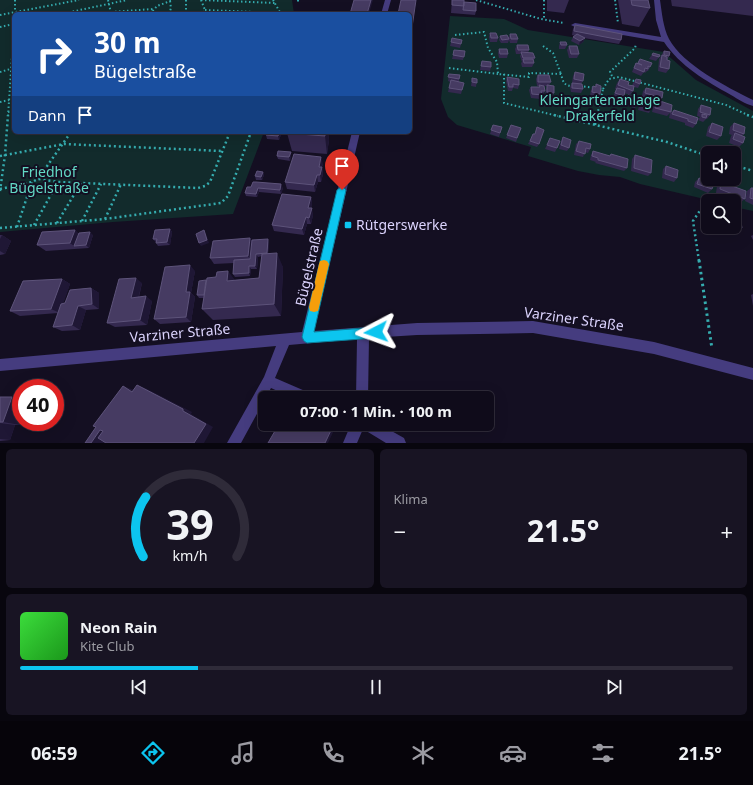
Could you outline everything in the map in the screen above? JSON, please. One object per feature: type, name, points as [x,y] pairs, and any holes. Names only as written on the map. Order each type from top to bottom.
[{"type":"street","points":[[385,12],[388,0]]},
{"type":"street","points":[[657,0],[659,17],[666,40],[677,53],[710,80],[753,103]]},
{"type":"street","points":[[575,25],[666,40]]},
{"type":"street","name":"Bügelstraße","points":[[307,337],[356,134]]},
{"type":"street","name":"Varziner Straße","points":[[0,365],[363,333],[427,329],[533,328],[591,336],[654,348],[753,374]]},
{"type":"street","points":[[362,391],[363,333]]},
{"type":"street","points":[[234,443],[268,381],[285,339]]},
{"type":"street","points":[[268,381],[292,391]]},
{"type":"street","points":[[350,443],[355,431]]},
{"type":"street","points":[[379,431],[399,443]]},
{"type":"path","points":[[15,0],[16,12]]},
{"type":"path","points":[[21,12],[80,0]]},
{"type":"path","points":[[108,0],[111,12]]},
{"type":"path","points":[[70,12],[127,0]]},
{"type":"path","points":[[151,12],[161,3],[171,0],[172,8],[170,12]]},
{"type":"path","points":[[186,0],[186,12]]},
{"type":"path","points":[[243,12],[205,10],[201,0],[275,3]]},
{"type":"path","points":[[273,0],[280,12]]},
{"type":"path","points":[[476,0],[544,20],[575,25]]},
{"type":"path","points":[[544,0],[544,20]]},
{"type":"path","points":[[615,0],[620,32]]},
{"type":"path","points":[[122,12],[153,9]]},
{"type":"path","points":[[0,15],[12,14]]},
{"type":"path","points":[[0,27],[12,24]]},
{"type":"path","points":[[455,35],[484,32],[488,48],[497,62],[498,74]]},
{"type":"path","points":[[612,76],[610,72],[635,48],[637,36]]},
{"type":"path","points":[[543,46],[553,53],[563,82],[568,86],[603,89]]},
{"type":"path","points":[[449,68],[529,77],[529,73],[561,74]]},
{"type":"path","points":[[0,72],[12,69]]},
{"type":"path","points":[[504,74],[504,103],[667,142],[701,154]]},
{"type":"path","points":[[12,75],[5,155],[0,189],[32,182],[38,179],[70,134]]},
{"type":"path","points":[[595,125],[603,89],[608,78],[612,76],[726,105],[737,109],[742,114],[753,116]]},
{"type":"path","points":[[0,102],[12,99]]},
{"type":"path","points":[[8,112],[12,111]]},
{"type":"path","points":[[38,179],[58,182],[198,188],[205,186],[210,182],[229,134]]},
{"type":"path","points":[[0,228],[105,219],[222,203],[228,196],[250,134]]},
{"type":"path","points":[[0,156],[64,144],[222,151]]},
{"type":"path","points":[[741,167],[753,171]]},
{"type":"path","points":[[17,227],[32,182]]},
{"type":"path","points":[[33,225],[58,182]]},
{"type":"path","points":[[57,223],[81,183]]},
{"type":"path","points":[[82,221],[101,184]]},
{"type":"path","points":[[105,219],[121,184]]},
{"type":"path","points":[[701,209],[693,220],[715,364]]},
{"type":"green space","name":"Friedhof Bügelstraße","points":[[0,0],[292,0],[294,12],[12,12],[12,134],[263,134],[233,214],[113,222],[0,232]]},
{"type":"green space","name":"Kleingartenanlage Drakerfeld","points":[[450,16],[504,19],[528,30],[664,52],[696,80],[753,111],[753,211],[741,208],[741,194],[701,194],[701,198],[640,184],[620,177],[578,171],[528,156],[531,147],[457,125],[448,117],[441,99]]},
{"type":"building","points":[[354,0],[371,0],[368,12],[351,12]]},
{"type":"building","points":[[401,0],[416,0],[412,27],[412,12],[398,12]]},
{"type":"building","points":[[452,0],[464,0],[464,6],[452,5]]},
{"type":"building","points":[[631,0],[648,0],[650,8],[632,5]]},
{"type":"building","points":[[464,2],[476,3],[476,11],[463,10]]},
{"type":"building","points":[[575,25],[622,34],[621,40],[574,31]]},
{"type":"building","points":[[490,33],[496,33],[498,38],[491,38]]},
{"type":"building","points":[[510,34],[516,34],[518,39],[511,39]]},
{"type":"building","points":[[577,34],[585,38],[580,41],[573,37]]},
{"type":"building","points":[[507,35],[509,39],[502,40],[500,36]]},
{"type":"building","points":[[452,38],[462,40],[461,44],[451,42]]},
{"type":"building","points":[[560,42],[566,42],[567,45],[561,45]]},
{"type":"building","points":[[517,45],[528,45],[529,50],[518,50]]},
{"type":"building","points":[[569,46],[577,46],[579,54],[571,54]]},
{"type":"building","points":[[499,49],[507,49],[508,54],[500,54]]},
{"type":"building","points":[[454,50],[465,51],[464,57],[453,55]]},
{"type":"building","points":[[664,51],[670,52],[669,56],[664,55]]},
{"type":"building","points":[[521,52],[533,53],[535,58],[523,58]]},
{"type":"building","points":[[653,53],[660,55],[659,57],[652,55]]},
{"type":"building","points":[[662,55],[667,57],[667,60],[670,61],[669,69],[660,67]]},
{"type":"building","points":[[523,59],[533,59],[534,63],[524,63]]},
{"type":"building","points":[[640,59],[652,63],[650,67],[648,66],[648,69],[645,68],[644,72],[634,68],[636,63],[642,65],[638,63]]},
{"type":"building","points":[[482,61],[491,62],[491,67],[481,66]]},
{"type":"building","points":[[575,72],[584,74],[583,81],[574,79]]},
{"type":"building","points":[[449,74],[460,75],[459,79],[448,77]]},
{"type":"building","points":[[538,75],[549,75],[551,82],[538,82]]},
{"type":"building","points":[[507,77],[519,79],[519,85],[513,84],[513,87],[509,87]]},
{"type":"building","points":[[472,78],[477,79],[477,83],[472,82]]},
{"type":"building","points":[[620,79],[629,82],[628,85],[634,86],[633,91],[618,85]]},
{"type":"building","points":[[636,79],[641,80],[640,84],[635,82]]},
{"type":"building","points":[[451,80],[464,83],[462,90],[449,88]]},
{"type":"building","points":[[572,83],[582,84],[583,89],[572,88]]},
{"type":"building","points":[[596,84],[601,86],[600,94],[592,92],[593,86],[596,87]]},
{"type":"building","points":[[539,85],[544,86],[545,91],[541,91],[542,95],[532,94],[531,87],[540,87]]},
{"type":"building","points":[[547,85],[554,86],[554,93],[547,92]]},
{"type":"building","points":[[617,88],[625,90],[624,96],[615,93]]},
{"type":"building","points":[[646,88],[663,92],[662,98],[645,93]]},
{"type":"building","points":[[628,95],[639,99],[638,104],[627,101]]},
{"type":"building","points":[[642,96],[654,100],[651,109],[641,106],[642,102],[640,102]]},
{"type":"building","points":[[657,100],[672,105],[671,112],[655,108]]},
{"type":"building","points":[[701,105],[711,108],[710,115],[700,112]]},
{"type":"building","points":[[674,110],[698,118],[696,124],[688,121],[688,119],[672,114]]},
{"type":"building","points":[[702,114],[707,115],[706,118],[702,117]]},
{"type":"building","points":[[712,123],[723,127],[721,136],[709,132]]},
{"type":"building","points":[[734,123],[745,127],[744,134],[733,130]]},
{"type":"building","points":[[493,125],[502,127],[500,133],[491,130]]},
{"type":"building","points":[[511,125],[521,128],[517,138],[507,135]]},
{"type":"building","points":[[537,127],[544,130],[539,144],[530,141],[533,134],[535,134]]},
{"type":"building","points":[[735,133],[745,137],[743,143],[733,139]]},
{"type":"building","points":[[266,134],[279,134],[278,136]]},
{"type":"building","points":[[300,134],[325,134],[325,136]]},
{"type":"building","points":[[563,137],[571,140],[569,148],[561,145]]},
{"type":"building","points":[[550,138],[560,141],[557,148],[547,145]]},
{"type":"building","points":[[579,141],[591,144],[590,149],[586,148],[585,154],[576,151]]},
{"type":"building","points":[[278,151],[291,152],[289,157],[277,156]]},
{"type":"building","points":[[593,151],[628,159],[627,168],[598,160],[598,158],[592,156]]},
{"type":"building","points":[[294,154],[321,157],[319,167],[322,167],[320,175],[317,175],[314,185],[285,182]]},
{"type":"building","points":[[635,155],[652,160],[651,173],[634,168]]},
{"type":"building","points":[[666,166],[678,170],[677,178],[665,174]]},
{"type":"building","points":[[257,171],[263,172],[261,177],[255,176]]},
{"type":"building","points":[[699,178],[701,179],[701,185],[697,184]]},
{"type":"building","points":[[253,182],[281,184],[280,190],[258,188],[256,194],[245,193],[247,187],[251,187]]},
{"type":"building","points":[[703,186],[713,186],[712,189]]},
{"type":"building","points":[[720,186],[732,186],[746,191],[745,199],[741,197],[741,194],[732,194],[720,189]]},
{"type":"building","points":[[751,188],[753,188],[753,199],[750,198]]},
{"type":"building","points":[[282,194],[311,197],[308,208],[312,208],[309,218],[306,217],[302,229],[272,225]]},
{"type":"building","points":[[170,229],[167,242],[156,243],[157,239],[153,239],[155,230]]},
{"type":"building","points":[[75,230],[70,243],[37,245],[42,232]]},
{"type":"building","points":[[204,230],[207,240],[199,243],[196,234]]},
{"type":"building","points":[[90,232],[86,245],[74,246],[79,233]]},
{"type":"building","points":[[250,238],[248,256],[210,258],[213,241]]},
{"type":"building","points":[[268,239],[267,253],[256,254],[255,266],[249,266],[249,273],[233,274],[234,260],[250,259],[252,240]]},
{"type":"building","points":[[277,253],[274,304],[202,309],[207,278],[216,277],[217,272],[228,271],[227,281],[259,278],[262,254]]},
{"type":"building","points":[[190,265],[186,292],[190,292],[186,317],[154,319],[165,267]]},
{"type":"building","points":[[136,278],[131,298],[146,296],[140,320],[107,323],[119,279]]},
{"type":"building","points":[[62,279],[51,309],[10,311],[23,281]]},
{"type":"building","points":[[206,280],[204,295],[197,295],[199,281]]},
{"type":"building","points":[[91,288],[92,304],[78,306],[72,325],[53,327],[61,304],[65,303],[70,290]]},
{"type":"building","points":[[137,385],[183,409],[183,411],[206,424],[194,443],[106,443],[98,438],[103,431],[100,430],[91,443],[85,443],[96,427],[93,426],[123,386],[132,392]]},
{"type":"building","points":[[0,397],[12,397],[3,422],[0,422]]},
{"type":"building","points":[[275,431],[331,431],[325,443],[268,443]]},
{"type":"slow traffic","points":[[314,307],[324,264]]},
{"type":"place","name":"Rütgerswerke","points":[[348,225]]},
{"type":"route","points":[[342,190],[307,337],[376,332]]}]
